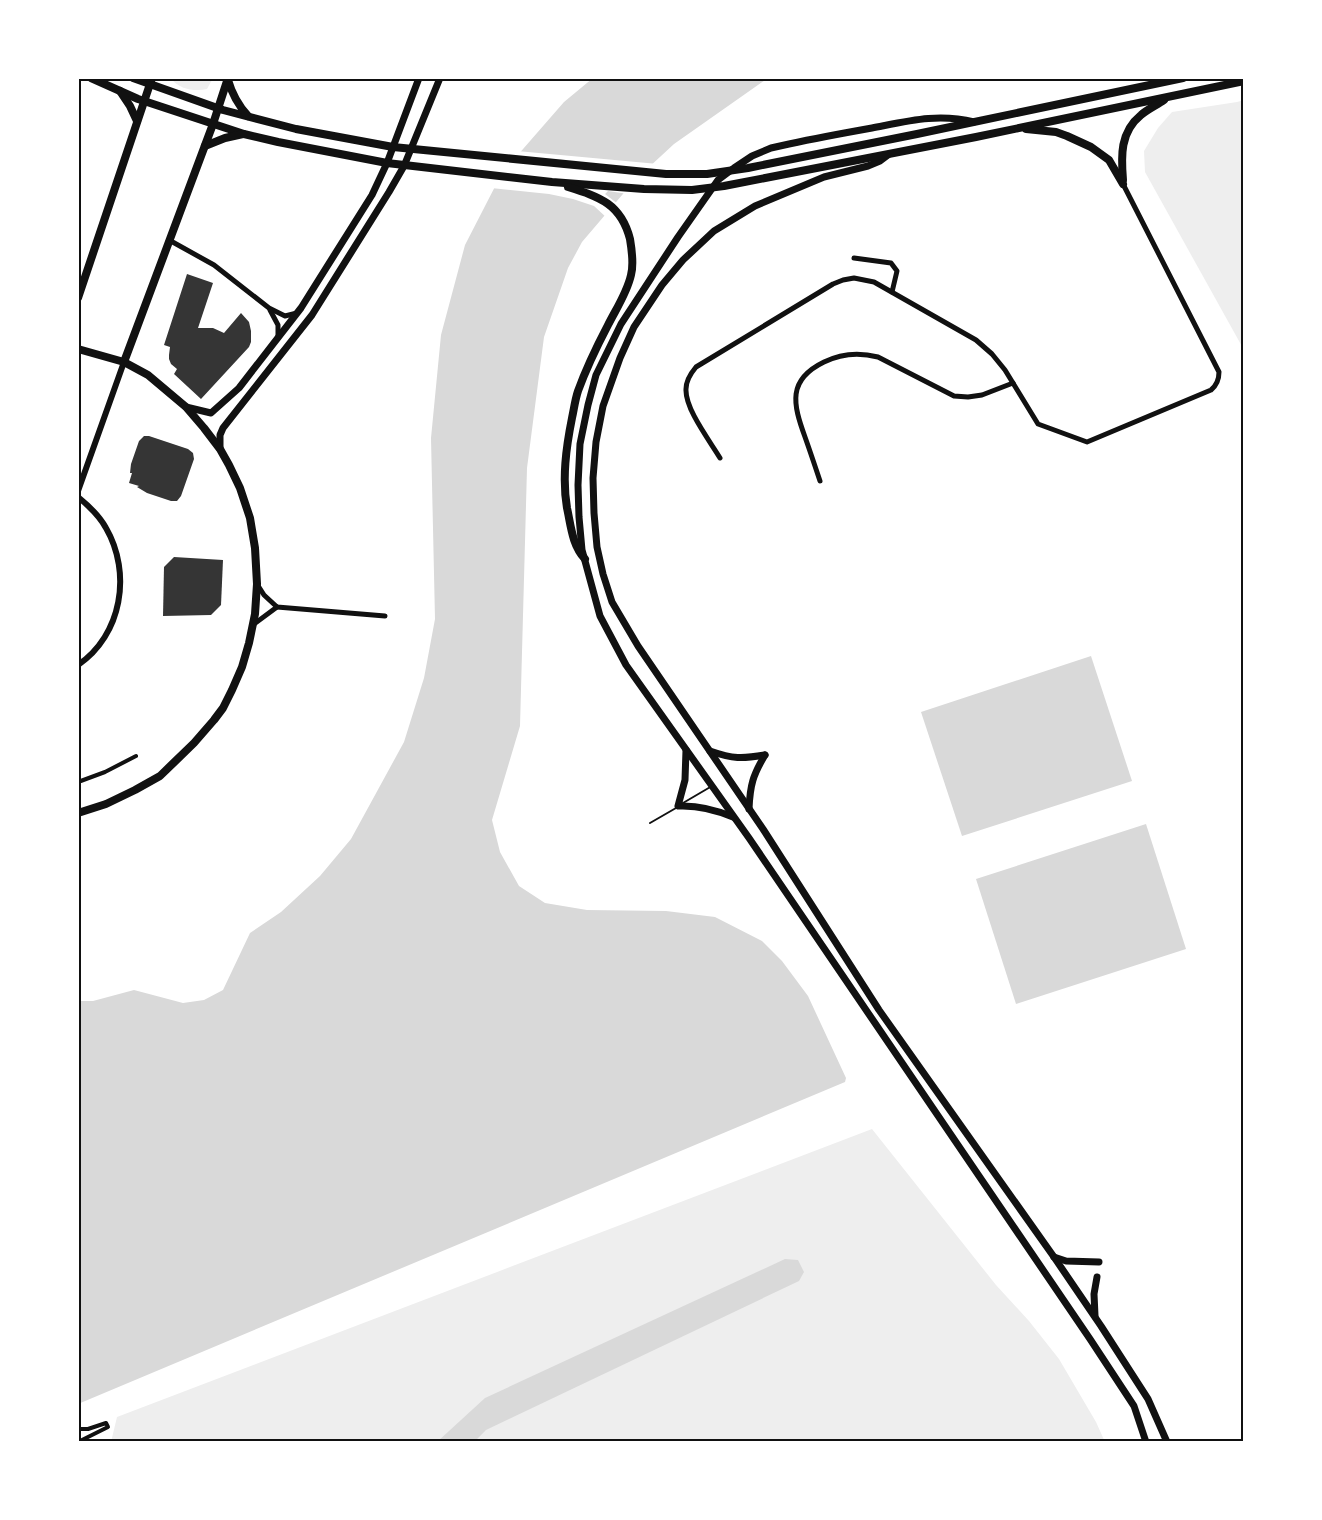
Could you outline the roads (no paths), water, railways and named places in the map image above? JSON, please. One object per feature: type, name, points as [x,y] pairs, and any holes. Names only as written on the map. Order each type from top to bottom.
[{"type":"main road","points":[[91,78],[144,101],[243,134],[387,164],[552,182],[692,190],[724,186],[1244,81]]},
{"type":"main road","points":[[133,78],[151,82],[218,109],[296,129],[393,147],[666,174],[707,174],[748,168],[1183,78]]},
{"type":"main road","points":[[228,78],[232,93],[240,108],[249,117]]},
{"type":"main road","points":[[124,362],[228,78]]},
{"type":"main road","points":[[186,407],[211,413],[239,388],[297,313],[372,195],[387,164],[419,78]]},
{"type":"main road","points":[[220,449],[220,435],[223,428],[312,315],[389,192],[404,166],[440,78]]},
{"type":"main road","points":[[78,298],[151,82]]},
{"type":"main road","points":[[120,91],[137,121]]},
{"type":"main road","points":[[1123,184],[1121,155],[1126,135],[1139,116],[1168,97]]},
{"type":"main road","points":[[974,122],[939,117],[771,148],[752,156],[718,180],[621,324],[596,375],[580,444],[578,485],[582,550],[600,616],[626,665],[735,818],[1090,1339],[1134,1406],[1146,1442]]},
{"type":"main road","points":[[1016,128],[1056,132],[1091,147],[1109,160],[1123,184]]},
{"type":"main road","points":[[205,146],[243,134]]},
{"type":"main road","points":[[890,153],[868,166],[824,177],[755,206],[714,231],[683,260],[662,285],[634,327],[603,406],[596,442],[593,478],[597,548],[612,602],[638,646],[749,809],[879,1010],[1095,1317],[1148,1399],[1167,1442]]},
{"type":"main road","points":[[552,182],[585,192],[604,201],[617,211],[627,228],[633,251],[632,274],[598,343],[577,394],[566,449],[566,500],[577,551],[585,559]]},
{"type":"main road","points":[[78,349],[124,362],[148,375],[186,407],[220,449],[240,488],[250,518],[255,548],[257,584],[256,605],[249,643],[242,667],[223,708],[194,743],[160,776],[106,804],[78,813]]},
{"type":"main road","points":[[686,749],[685,780],[678,806],[693,805],[711,808],[735,818]]},
{"type":"main road","points":[[710,751],[734,758],[765,755],[751,784],[749,809]]},
{"type":"main road","points":[[1054,1257],[1066,1261],[1099,1262]]},
{"type":"main road","points":[[1095,1317],[1094,1294],[1097,1277]]},
{"type":"street","points":[[720,458],[690,408],[686,397],[686,386],[690,375],[696,367],[832,284],[854,278],[874,282],[976,340],[1005,370],[1038,424],[1087,442],[1211,390],[1216,386],[1219,372],[1123,184]]},
{"type":"street","points":[[169,240],[214,265],[269,308],[285,316],[297,313]]},
{"type":"street","points":[[854,258],[891,263],[897,271],[892,292]]},
{"type":"street","points":[[269,308],[278,325],[278,338]]},
{"type":"street","points":[[820,481],[796,412],[795,398],[798,384],[822,363],[836,356],[866,354],[878,357],[954,396],[961,397],[982,395],[1013,382]]},
{"type":"street","points":[[78,491],[124,362]]},
{"type":"street","points":[[78,497],[92,509],[105,526],[115,545],[120,566],[121,587],[110,628],[98,646],[78,665]]},
{"type":"street","points":[[257,584],[277,608]]},
{"type":"street","points":[[253,625],[277,608],[385,616]]},
{"type":"street","points":[[78,782],[105,772],[136,756]]},
{"type":"street","points":[[78,1442],[108,1428],[106,1423],[88,1430],[80,1429]]},
{"type":"lane","points":[[650,823],[712,786]]}]
